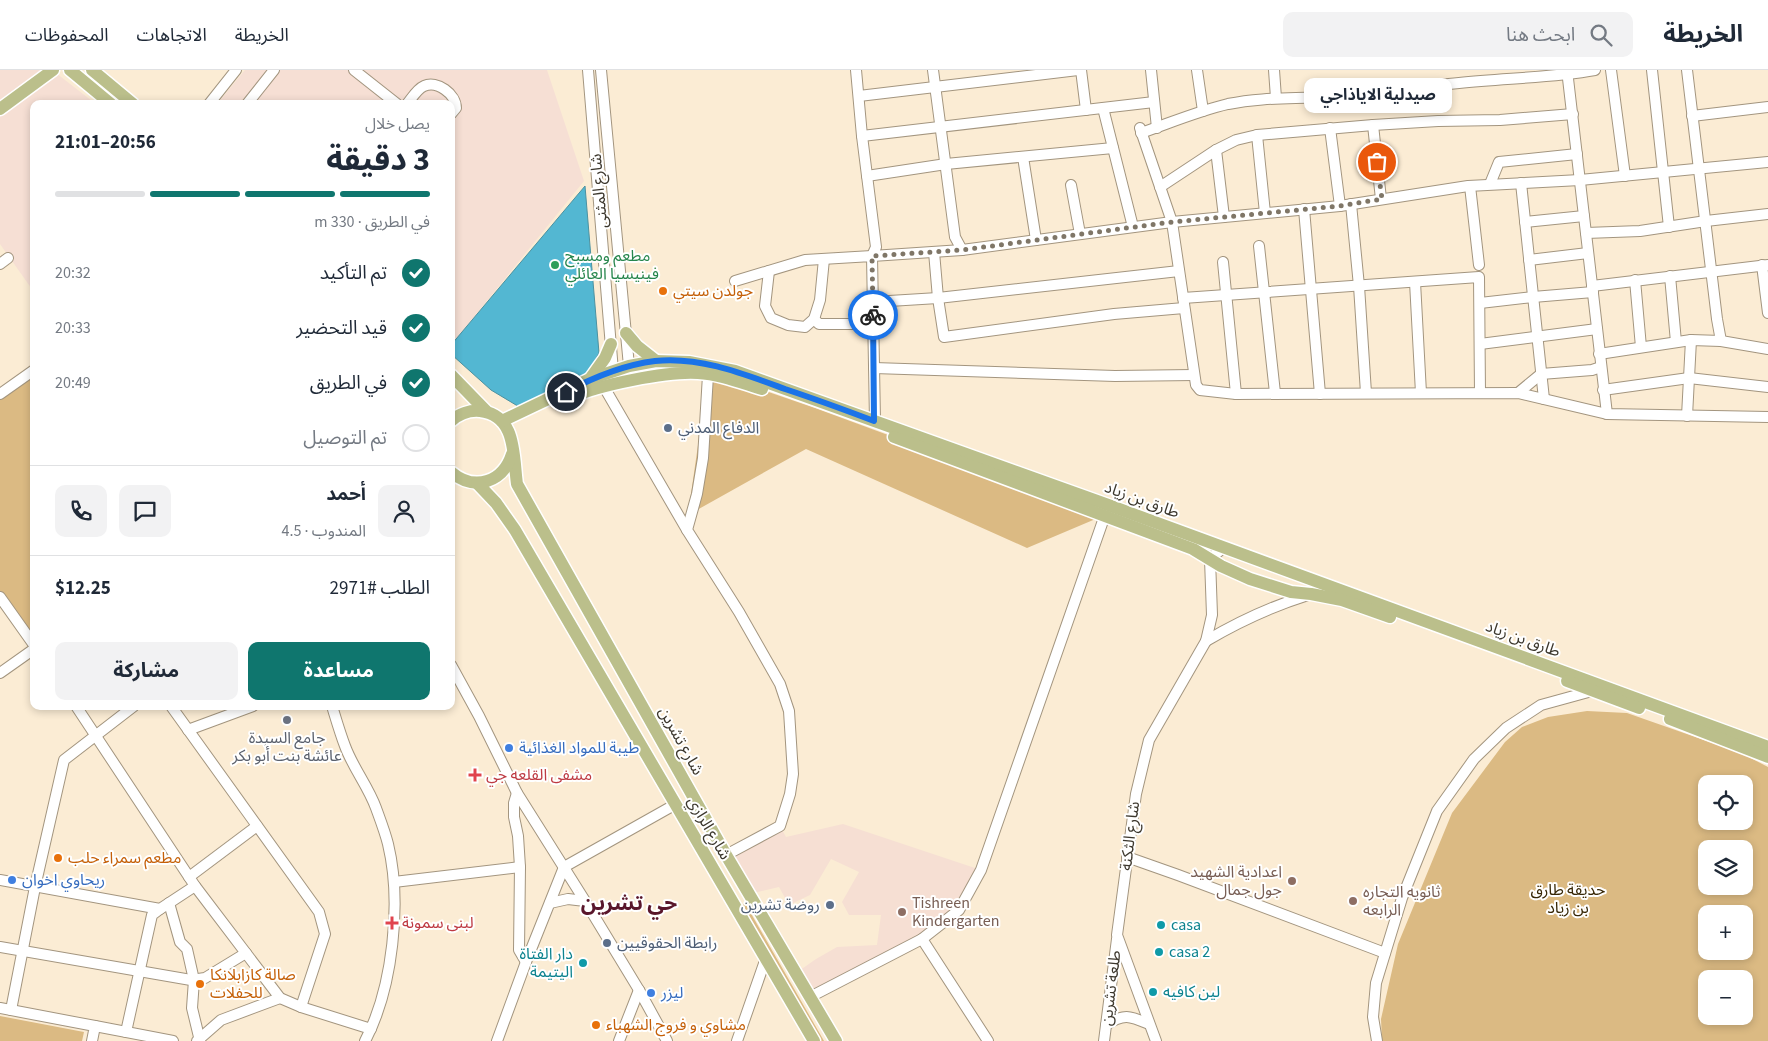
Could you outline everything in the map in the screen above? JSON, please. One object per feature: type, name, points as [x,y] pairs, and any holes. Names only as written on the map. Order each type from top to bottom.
[{"type":"main road","points":[[0,108],[53,70]]},
{"type":"main road","points":[[70,70],[106,100]]},
{"type":"main road","points":[[92,70],[128,100]]},
{"type":"main road","points":[[626,333],[637,346],[656,361]]},
{"type":"main road","points":[[610,344],[605,358],[610,374],[627,382],[672,374],[699,373],[760,389],[1193,549],[1221,566],[1289,596],[1311,594],[1342,600],[1768,757]]},
{"type":"main road","name":"طارق بن زياد","points":[[610,374],[656,361],[689,362],[735,371],[1298,574],[1768,747]]},
{"type":"main road","points":[[455,379],[487,412],[504,424],[578,394],[610,374],[630,370],[627,382]]},
{"type":"main road","points":[[455,419],[468,412],[487,412]]},
{"type":"main road","name":"شارع تشرين","points":[[504,424],[511,434],[517,484],[726,855],[836,1041]]},
{"type":"main road","points":[[455,475],[477,483],[485,482],[500,475],[508,465],[513,452]]},
{"type":"main road","name":"شارع الرازي","points":[[477,483],[496,503],[516,530],[814,1041]]},
{"type":"street","points":[[211,100],[236,70]]},
{"type":"street","points":[[250,100],[274,70]]},
{"type":"street","points":[[354,70],[391,100]]},
{"type":"street","name":"شارع المثنى","points":[[588,70],[610,344],[610,374]]},
{"type":"street","name":"شارع المثنى","points":[[601,70],[626,333],[610,374]]},
{"type":"street","points":[[856,70],[876,247],[872,256],[874,421]]},
{"type":"street","points":[[933,70],[955,236],[962,250]]},
{"type":"street","points":[[859,96],[1079,70],[1086,110]]},
{"type":"street","points":[[1151,70],[1157,128]]},
{"type":"street","points":[[1197,70],[1203,111]]},
{"type":"street","points":[[1274,70],[1276,98]]},
{"type":"street","points":[[1595,70],[1325,97],[1276,98],[1228,104],[1157,128],[1140,130],[1172,222],[1196,385],[1200,390],[1236,394],[1518,393],[1607,414],[1768,416]]},
{"type":"street","points":[[1611,70],[1625,176]]},
{"type":"street","points":[[1652,70],[1670,227]]},
{"type":"street","points":[[1687,70],[1717,319],[1722,341]]},
{"type":"street","points":[[1567,72],[1607,414]]},
{"type":"street","points":[[411,100],[421,88],[426,85],[434,85],[443,88],[454,100]]},
{"type":"street","points":[[862,136],[1154,102]]},
{"type":"street","points":[[1692,116],[1768,107]]},
{"type":"street","points":[[1103,108],[1133,227]]},
{"type":"street","points":[[1160,187],[1216,150],[1236,140],[1257,135],[1373,125],[1500,120],[1572,114]]},
{"type":"street","points":[[1373,125],[1382,199]]},
{"type":"street","points":[[1330,128],[1340,206]]},
{"type":"street","points":[[1257,135],[1265,213]]},
{"type":"street","points":[[867,176],[946,164],[1113,148]]},
{"type":"street","points":[[1216,150],[1224,217]]},
{"type":"street","points":[[1490,184],[1499,162],[1577,154]]},
{"type":"street","points":[[1023,157],[1036,240]]},
{"type":"street","points":[[735,281],[805,260],[962,250],[1172,222],[1340,206],[1470,186],[1580,180],[1768,162]]},
{"type":"street","points":[[1521,183],[1544,399]]},
{"type":"street","points":[[1071,184],[1080,234]]},
{"type":"street","points":[[1470,186],[1480,265]]},
{"type":"street","points":[[1351,204],[1366,393]]},
{"type":"street","points":[[1304,209],[1320,394]]},
{"type":"street","points":[[1586,233],[1640,231],[1706,220],[1768,214]]},
{"type":"street","points":[[1525,222],[1584,216]]},
{"type":"street","points":[[1259,246],[1275,393]]},
{"type":"street","points":[[934,252],[944,337],[1114,314],[1227,295],[1479,277],[1480,393]]},
{"type":"street","points":[[1529,260],[1588,253]]},
{"type":"street","points":[[769,271],[765,306],[771,318],[788,325],[805,326],[814,320],[820,300],[824,259]]},
{"type":"street","points":[[1224,262],[1236,394]]},
{"type":"street","points":[[1480,303],[1592,289],[1635,280],[1765,265],[1768,313]]},
{"type":"street","points":[[873,302],[938,298],[1179,271]]},
{"type":"street","points":[[1670,276],[1676,342]]},
{"type":"street","points":[[1635,280],[1641,347]]},
{"type":"street","points":[[1415,282],[1421,393]]},
{"type":"street","points":[[814,320],[818,324],[873,324]]},
{"type":"street","points":[[1480,344],[1597,329]]},
{"type":"street","points":[[1687,416],[1691,340]]},
{"type":"street","points":[[1599,354],[1691,340],[1722,341],[1768,349]]},
{"type":"street","points":[[874,368],[1115,376],[1194,375]]},
{"type":"street","points":[[1518,393],[1541,374],[1601,368]]},
{"type":"street","points":[[0,394],[30,373]]},
{"type":"street","points":[[610,374],[686,530],[739,612],[780,684],[789,711],[793,774],[790,794],[780,826],[726,855]]},
{"type":"street","points":[[686,530],[697,494],[703,458],[708,375]]},
{"type":"street","points":[[1603,390],[1689,378],[1768,388]]},
{"type":"street","points":[[810,997],[922,939],[960,910],[981,870],[1104,515]]},
{"type":"street","points":[[1210,560],[1223,548]]},
{"type":"street","name":"شارع الثكنة","points":[[1156,1041],[1117,935],[1136,794],[1150,740],[1206,640],[1212,615],[1210,560]]},
{"type":"street","points":[[1206,640],[1289,596],[1298,574]]},
{"type":"street","points":[[0,597],[30,639]]},
{"type":"street","points":[[0,673],[30,653]]},
{"type":"street","points":[[455,673],[479,716],[517,794],[564,866],[639,990],[667,1041]]},
{"type":"street","points":[[1377,1041],[1373,1017],[1375,992],[1385,953],[1402,898],[1437,811],[1474,759],[1506,728],[1541,705],[1592,691]]},
{"type":"street","points":[[79,710],[195,886],[280,998],[301,1007],[371,1028]]},
{"type":"street","points":[[11,1010],[35,887],[64,760],[129,710]]},
{"type":"street","points":[[174,710],[319,912],[325,934],[301,1007]]},
{"type":"street","points":[[188,730],[242,710]]},
{"type":"street","points":[[333,710],[345,747],[375,805],[388,844],[394,882],[393,927],[389,970],[381,1001],[365,1041]]},
{"type":"street","points":[[517,794],[514,803],[514,817],[518,836],[520,866],[519,950],[526,962]]},
{"type":"street","points":[[497,1041],[564,866],[676,804]]},
{"type":"street","points":[[189,877],[257,826]]},
{"type":"street","points":[[1127,857],[1178,874],[1385,953]]},
{"type":"street","points":[[394,882],[520,866]]},
{"type":"street","points":[[0,880],[160,909]]},
{"type":"street","points":[[126,1032],[152,916],[195,886]]},
{"type":"street","points":[[550,902],[568,899],[585,901]]},
{"type":"street","points":[[169,903],[180,942],[187,949],[194,980],[192,1008],[199,1040],[221,1020],[280,998]]},
{"type":"street","name":"طلعة تشرين","points":[[1104,1041],[1117,935]]},
{"type":"street","points":[[922,939],[988,1041]]},
{"type":"street","points":[[0,947],[194,980],[205,978],[246,953]]},
{"type":"street","points":[[736,1041],[766,958]]},
{"type":"street","points":[[620,1041],[639,990]]},
{"type":"street","points":[[0,1008],[173,1041]]},
{"type":"street","points":[[1106,1025],[1118,1017],[1126,1016],[1149,1024]]},
{"type":"street","points":[[92,1041],[95,1026]]},
{"type":"shaded area","points":[[0,70],[52,70],[91,100],[30,100],[30,286],[0,244]]},
{"type":"shaded area","points":[[245,70],[547,70],[584,181],[455,340],[455,100],[220,100]]},
{"type":"shaded area","name":"Tishreen Kindergarten","points":[[843,824],[981,870],[959,910],[922,939],[810,997],[796,973],[837,947],[877,945],[881,915],[849,915],[842,902],[859,872],[831,859],[810,895],[789,905],[779,887],[749,894],[726,855],[780,826],[786,837]]},
{"type":"green space","points":[[30,373],[30,639],[0,597],[0,394]]},
{"type":"green space","points":[[708,375],[760,389],[815,408],[1105,515],[1027,548],[806,449],[688,515]]},
{"type":"green space","name":"حديقة طارق بن زياد","points":[[1587,711],[1627,713],[1741,753],[1768,767],[1768,1041],[1382,1041],[1381,1019],[1398,944],[1452,813],[1505,742],[1522,727],[1548,717]]},
{"type":"green space","points":[[745,903],[824,1041],[819,1041],[741,907]]},
{"type":"green space","points":[[0,1016],[84,1032],[82,1041],[0,1041]]},
{"type":"water","name":"مطعم ومسبح فينيسيا العائلي","points":[[585,186],[599,353],[586,378],[521,408],[491,390],[455,358],[455,340]]},
{"type":"way so far","points":[[873,315],[872,256],[962,250],[1172,222],[1340,206],[1382,199],[1377,162]]},
{"type":"place","name":"صيدلية الاياذاجي","points":[[1377,162]]},
{"type":"place","name":"مطعم ومسبح فينيسيا العائلي","points":[[555,265]]},
{"type":"place","name":"جولدن سيتي","points":[[663,291]]},
{"type":"place","name":"الدفاع المدني","points":[[668,428]]},
{"type":"place","name":"جامع السيدة عائشة بنت أبو بكر","points":[[287,720]]},
{"type":"place","name":"طيبة للمواد الغذائية","points":[[509,748]]},
{"type":"place","name":"مشفى القلعه جي","points":[[475,775]]},
{"type":"place","name":"مطعم سمراء حلب","points":[[58,858]]},
{"type":"place","name":"ريحاوي اخوان","points":[[12,880]]},
{"type":"place","name":"اعدادية الشهيد جول جمال","points":[[1292,881]]},
{"type":"place","name":"ثانويه التجاره الرابعه","points":[[1353,901]]},
{"type":"place","name":"روضة تشرين","points":[[830,905]]},
{"type":"place","name":"Tishreen Kindergarten","points":[[902,912]]},
{"type":"place","name":"لبنى سمونة","points":[[392,923]]},
{"type":"place","name":"casa","points":[[1161,925]]},
{"type":"place","name":"رابطة الحقوقيين","points":[[607,943]]},
{"type":"place","name":"casa 2","points":[[1159,952]]},
{"type":"place","name":"دار الفتاة اليتيمة","points":[[583,963]]},
{"type":"place","name":"صالة كازابلانكا للحفلات","points":[[200,984]]},
{"type":"place","name":"لين كافيه","points":[[1153,992]]},
{"type":"place","name":"ليزر","points":[[651,993]]},
{"type":"place","name":"مشاوي و فروج الشهباء","points":[[596,1025]]},
{"type":"district","name":"حي تشرين","points":[[629,903]]},
{"type":"route","points":[[566,392],[590,379],[629,366],[656,361],[689,362],[735,371],[874,421],[873,315]]}]
